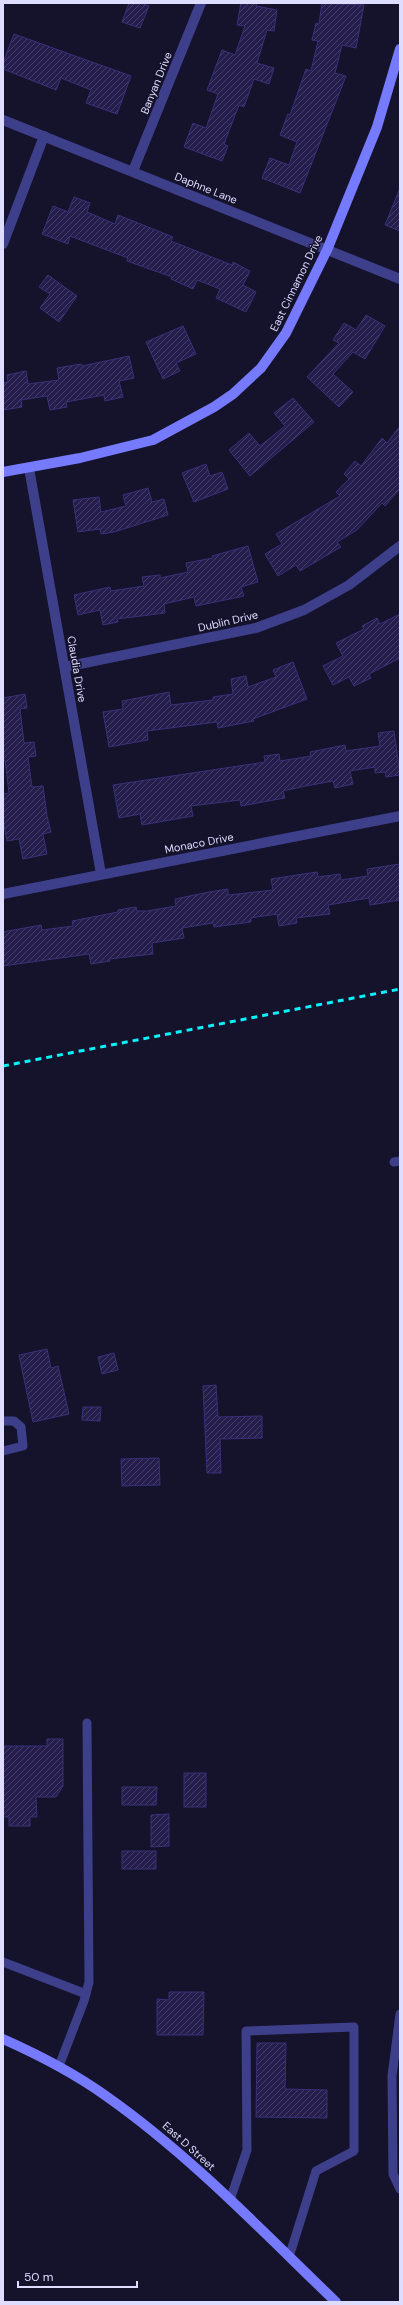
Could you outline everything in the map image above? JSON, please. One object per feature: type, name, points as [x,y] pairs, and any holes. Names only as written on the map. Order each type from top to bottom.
[{"type":"street","name":"Banyan Drive","points":[[133,171],[200,3]]},
{"type":"street","name":"East Cinnamon Drive","points":[[3,472],[29,468],[142,444],[171,432],[221,403],[261,368],[286,333],[327,250],[377,127],[400,49]]},
{"type":"street","name":"Daphne Lane","points":[[3,120],[400,279]]},
{"type":"street","points":[[3,244],[44,136]]},
{"type":"street","name":"Claudia Drive","points":[[29,468],[101,874]]},
{"type":"street","name":"Dublin Drive","points":[[65,667],[256,628],[304,610],[349,585],[400,546]]},
{"type":"street","name":"Monaco Drive","points":[[3,894],[400,816]]},
{"type":"street","name":"East D Street","points":[[3,2039],[59,2066],[105,2095],[151,2129],[184,2157],[230,2200],[336,2302]]},
{"type":"lane","points":[[3,1422],[14,1421],[21,1427],[23,1446],[3,1451]]},
{"type":"lane","points":[[59,2066],[86,1994],[88,1982],[87,1723]]},
{"type":"lane","points":[[3,1962],[86,1994]]},
{"type":"lane","points":[[400,2014],[392,2084],[393,2174],[400,2189]]},
{"type":"lane","points":[[230,2200],[247,2150],[246,2031],[354,2027],[354,2151],[316,2171],[289,2257]]},
{"type":"building","points":[[129,3],[141,3],[149,6],[140,28],[122,22]]},
{"type":"building","points":[[241,3],[257,3],[256,6],[277,10],[274,31],[267,30],[257,63],[274,68],[269,84],[254,79],[244,107],[239,105],[224,144],[228,146],[222,161],[184,147],[193,123],[206,128],[218,94],[207,90],[222,50],[235,55],[245,26],[237,25]]},
{"type":"building","points":[[322,3],[364,5],[356,48],[342,45],[335,73],[346,76],[300,193],[262,178],[270,158],[289,165],[297,142],[280,135],[288,114],[290,115],[306,69],[311,71],[318,41],[312,40],[316,23],[319,24]]},
{"type":"building","points":[[14,34],[131,76],[117,114],[86,103],[91,90],[61,78],[56,90],[3,69],[3,63]]},
{"type":"building","points":[[400,188],[400,231],[385,225]]},
{"type":"building","points":[[74,197],[90,203],[87,212],[115,224],[118,215],[173,237],[171,241],[232,265],[233,262],[250,271],[243,285],[256,292],[246,312],[216,298],[220,289],[197,280],[193,289],[171,279],[172,277],[127,261],[128,258],[70,236],[68,244],[42,234],[53,206],[68,212]]},
{"type":"building","points":[[48,275],[77,296],[59,322],[40,308],[50,294],[39,287]]},
{"type":"building","points":[[366,315],[385,326],[365,359],[353,352],[333,374],[353,392],[339,407],[307,377],[339,343],[333,340],[344,323],[356,330]]},
{"type":"building","points":[[183,326],[196,354],[176,363],[180,371],[163,379],[146,342]]},
{"type":"building","points":[[129,356],[134,378],[119,381],[123,397],[105,401],[104,395],[66,402],[67,407],[50,410],[47,396],[21,400],[22,407],[3,410],[3,383],[8,382],[7,375],[26,371],[28,384],[59,380],[57,368],[81,364],[82,366]]},
{"type":"building","points":[[293,398],[314,422],[250,476],[229,450],[249,433],[260,446],[285,426],[274,413]]},
{"type":"building","points":[[400,426],[400,489],[385,506],[382,503],[357,530],[337,542],[341,547],[300,571],[296,565],[278,576],[265,554],[282,544],[276,534],[340,496],[336,492],[349,479],[344,474],[355,461],[361,466],[382,438],[387,443]]},
{"type":"building","points":[[206,464],[210,476],[222,472],[228,489],[194,502],[182,473]]},
{"type":"building","points":[[148,488],[152,502],[164,499],[168,515],[114,532],[101,534],[100,529],[78,532],[73,500],[99,497],[101,512],[126,506],[123,495]]},
{"type":"building","points":[[248,546],[258,582],[241,587],[244,596],[196,606],[194,597],[164,604],[165,613],[117,619],[118,622],[103,625],[100,610],[78,615],[74,595],[110,587],[111,591],[144,586],[142,577],[160,575],[160,578],[188,572],[186,563],[213,558],[212,556]]},
{"type":"building","points":[[400,614],[400,658],[369,674],[371,678],[354,686],[349,677],[333,685],[323,666],[343,656],[336,643],[364,629],[362,626],[377,618],[380,624]]},
{"type":"building","points":[[293,662],[307,699],[253,719],[254,721],[218,728],[217,722],[147,731],[148,740],[109,747],[103,712],[123,709],[122,701],[169,692],[171,705],[213,700],[213,697],[233,694],[231,679],[246,676],[248,687],[276,677],[273,670]]},
{"type":"building","points":[[25,694],[27,708],[20,709],[24,743],[34,742],[36,756],[28,757],[32,787],[43,786],[51,832],[43,834],[47,854],[23,859],[19,839],[7,841],[3,820],[3,794],[9,793],[5,760],[3,760],[3,698]]},
{"type":"building","points":[[394,731],[400,775],[386,777],[385,772],[375,773],[375,767],[350,771],[353,784],[335,788],[333,781],[306,786],[283,791],[285,798],[241,806],[240,800],[191,806],[193,816],[142,825],[140,814],[119,818],[113,785],[265,762],[264,756],[279,754],[280,761],[311,756],[310,752],[345,745],[346,751],[380,746],[378,733]]},
{"type":"building","points":[[400,864],[400,900],[370,905],[369,898],[328,905],[330,914],[296,918],[297,923],[279,926],[277,914],[251,918],[251,922],[214,927],[213,923],[182,928],[184,938],[152,943],[153,954],[109,959],[110,961],[91,964],[89,954],[3,966],[3,932],[41,925],[42,930],[73,926],[72,921],[118,912],[118,910],[136,907],[137,911],[147,911],[176,906],[175,899],[228,889],[228,895],[273,890],[271,879],[317,872],[318,877],[340,874],[341,880],[368,876],[367,869]]},
{"type":"building","points":[[47,1349],[51,1368],[58,1366],[69,1414],[33,1422],[19,1355]]},
{"type":"building","points":[[114,1353],[118,1370],[102,1374],[98,1357]]},
{"type":"building","points":[[216,1385],[218,1417],[262,1416],[262,1438],[220,1439],[221,1473],[207,1473],[203,1386]]},
{"type":"building","points":[[83,1407],[101,1407],[100,1421],[82,1420]]},
{"type":"building","points":[[159,1458],[160,1485],[122,1486],[121,1459]]},
{"type":"building","points":[[47,1739],[63,1739],[63,1786],[56,1797],[36,1797],[37,1817],[30,1817],[30,1826],[9,1826],[9,1817],[3,1817],[3,1746],[47,1746]]},
{"type":"building","points":[[184,1773],[206,1773],[206,1807],[184,1807]]},
{"type":"building","points":[[122,1787],[157,1787],[156,1805],[122,1805]]},
{"type":"building","points":[[169,1814],[169,1846],[151,1847],[151,1815]]},
{"type":"building","points":[[122,1851],[156,1851],[156,1869],[122,1869]]},
{"type":"building","points":[[169,1992],[204,1992],[203,2035],[157,2035],[157,1999],[169,2000]]},
{"type":"building","points":[[257,2043],[286,2043],[285,2089],[327,2090],[327,2118],[256,2117]]},
{"type":"railway","points":[[3,1066],[400,989]]}]
